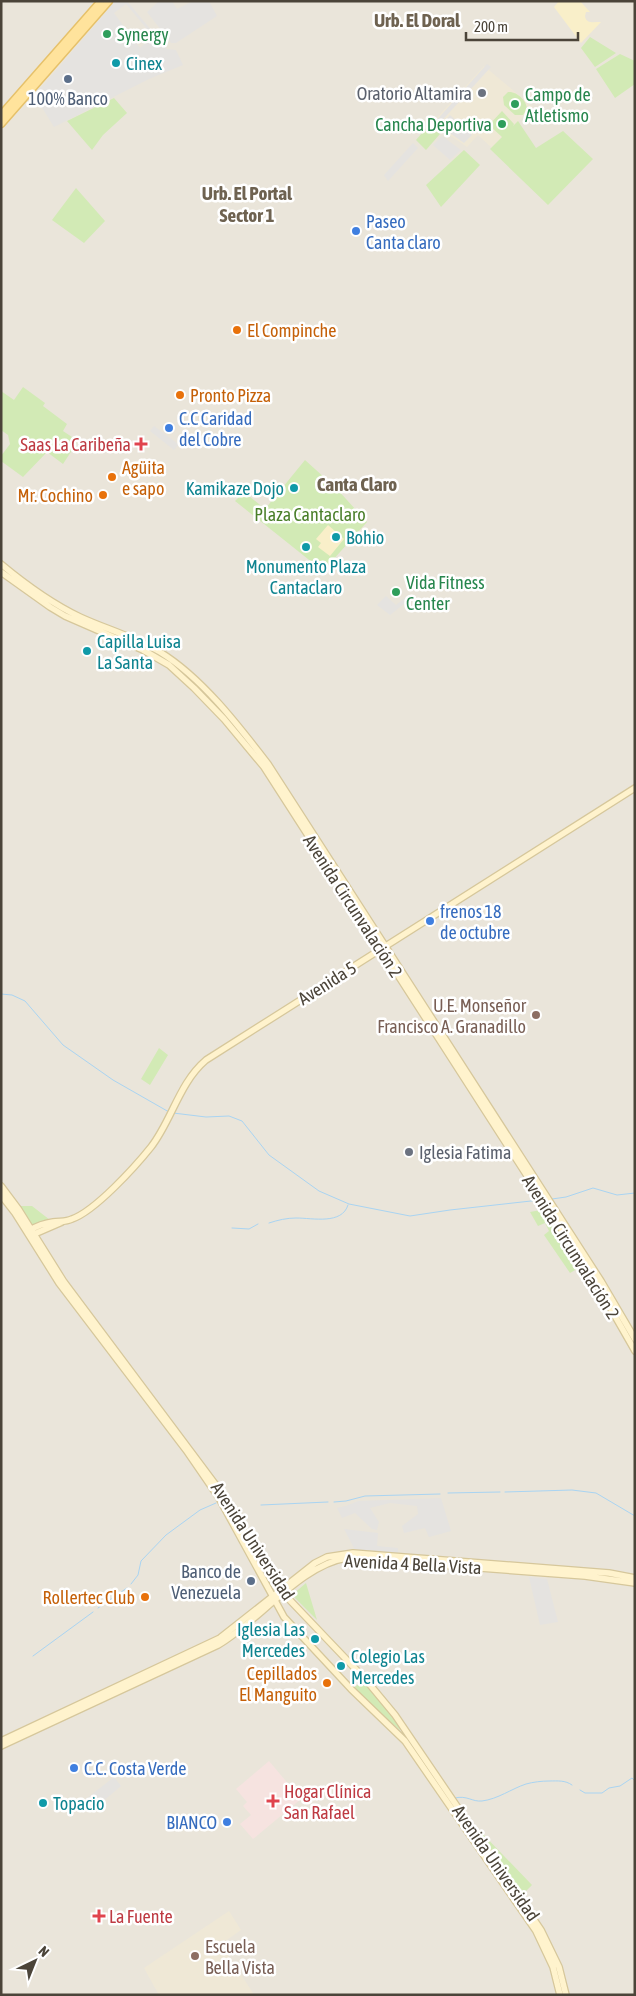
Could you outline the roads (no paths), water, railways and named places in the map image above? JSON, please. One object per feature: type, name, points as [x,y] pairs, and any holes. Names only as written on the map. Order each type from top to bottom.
[{"type":"main road","points":[[1,115],[101,1]]},
{"type":"main road","points":[[1,124],[109,1]]},
{"type":"street","name":"Avenida Circunvalación 2","points":[[1,564],[71,612],[144,644],[178,665],[198,683],[250,740],[290,794],[362,904],[384,947],[407,974],[499,1115],[544,1197]]},
{"type":"street","name":"Avenida Circunvalación 2","points":[[1,572],[65,616],[169,665],[177,676],[224,719],[264,767],[384,947],[544,1197],[635,1351]]},
{"type":"street","name":"Avenida 5","points":[[31,1233],[48,1229],[85,1212],[140,1160],[160,1135],[189,1079],[206,1060],[635,788]]},
{"type":"street","name":"Avenida Universidad","points":[[1,1186],[64,1290],[186,1450],[215,1492],[283,1614],[351,1689],[405,1741],[536,1931],[553,1967],[560,1995]]},
{"type":"street","name":"Avenida Universidad","points":[[1,1195],[42,1247],[64,1282],[221,1492],[253,1548],[283,1591],[366,1680],[395,1715],[541,1930],[559,1968],[566,1995]]},
{"type":"street","name":"Avenida Circunvalación 2","points":[[550,1207],[601,1280],[635,1339]]},
{"type":"street","name":"Avenida 5","points":[[31,1233],[54,1222],[62,1222]]},
{"type":"street","points":[[42,1247],[43,1236],[48,1229]]},
{"type":"street","name":"Avenida 4 Bella Vista","points":[[1,1741],[220,1638],[273,1599],[315,1563],[338,1554],[352,1553],[603,1578],[635,1583]]},
{"type":"street","name":"Avenida 4 Bella Vista","points":[[422,1561],[609,1573],[635,1578]]},
{"type":"street","name":"Avenida 4 Bella Vista","points":[[1,1746],[218,1645],[238,1632],[273,1599]]},
{"type":"street","points":[[264,1609],[283,1614]]},
{"type":"waterway","points":[[1,994],[12,995],[25,1001],[63,1045],[113,1080],[169,1112]]},
{"type":"waterway","points":[[173,1113],[206,1117],[229,1116],[242,1121],[269,1155],[319,1191],[349,1204],[410,1216],[540,1200]]},
{"type":"waterway","points":[[552,1199],[566,1197],[593,1188],[617,1195],[635,1193]]},
{"type":"waterway","points":[[269,1223],[293,1218],[333,1218],[345,1211],[348,1205]]},
{"type":"waterway","points":[[232,1228],[249,1229],[258,1224]]},
{"type":"waterway","points":[[505,1492],[572,1490],[596,1493],[635,1516]]},
{"type":"waterway","points":[[448,1493],[500,1492]]},
{"type":"waterway","points":[[334,1502],[365,1496],[440,1494]]},
{"type":"waterway","points":[[261,1505],[328,1502]]},
{"type":"waterway","points":[[131,1584],[138,1575],[141,1561],[166,1535],[200,1510],[216,1503]]},
{"type":"waterway","points":[[98,1608],[127,1588]]},
{"type":"waterway","points":[[33,1656],[93,1612]]},
{"type":"waterway","points":[[580,1790],[585,1793],[602,1793],[609,1788],[620,1786],[632,1778],[635,1781]]},
{"type":"waterway","points":[[455,1798],[463,1797],[478,1801],[488,1800],[526,1784],[546,1781],[561,1781],[572,1785]]},
{"type":"place","name":"Synergy","points":[[107,34]]},
{"type":"place","name":"Cinex","points":[[116,63]]},
{"type":"place","name":"100% Banco","points":[[68,79]]},
{"type":"place","name":"Oratorio Altamira","points":[[482,93]]},
{"type":"place","name":"Campo de Atletismo","points":[[515,104]]},
{"type":"place","name":"Cancha Deportiva","points":[[502,124]]},
{"type":"place","name":"Paseo Canta claro","points":[[356,231]]},
{"type":"place","name":"El Compinche","points":[[237,330]]},
{"type":"place","name":"Pronto Pizza","points":[[180,395]]},
{"type":"place","name":"C.C Caridad del Cobre","points":[[169,428]]},
{"type":"place","name":"Saas La Caribeña","points":[[141,444]]},
{"type":"place","name":"Agüita e sapo","points":[[112,477]]},
{"type":"place","name":"Kamikaze Dojo","points":[[294,488]]},
{"type":"place","name":"Mr. Cochino","points":[[103,495]]},
{"type":"place","name":"Bohio","points":[[336,537]]},
{"type":"place","name":"Monumento Plaza Cantaclaro","points":[[306,547]]},
{"type":"place","name":"Vida Fitness Center","points":[[396,592]]},
{"type":"place","name":"Capilla Luisa La Santa","points":[[87,651]]},
{"type":"place","name":"frenos 18 de octubre","points":[[430,921]]},
{"type":"place","name":"U.E. Monseñor Francisco A. Granadillo","points":[[536,1015]]},
{"type":"place","name":"Iglesia Fatima","points":[[409,1152]]},
{"type":"place","name":"Banco de Venezuela","points":[[251,1581]]},
{"type":"place","name":"Rollertec Club","points":[[145,1597]]},
{"type":"place","name":"Iglesia Las Mercedes","points":[[315,1639]]},
{"type":"place","name":"Colegio Las Mercedes","points":[[341,1666]]},
{"type":"place","name":"Cepillados El Manguito","points":[[327,1683]]},
{"type":"place","name":"C.C. Costa Verde","points":[[74,1768]]},
{"type":"place","name":"Hogar Clínica San Rafael","points":[[273,1801]]},
{"type":"place","name":"Topacio","points":[[43,1803]]},
{"type":"place","name":"BIANCO","points":[[227,1822]]},
{"type":"place","name":"La Fuente","points":[[99,1916]]},
{"type":"place","name":"Escuela Bella Vista","points":[[195,1956]]},
{"type":"district","name":"Urb. El Doral","points":[[417,20]]},
{"type":"district","name":"Urb. El Portal Sector 1","points":[[247,204]]},
{"type":"district","name":"Canta Claro","points":[[357,484]]},
{"type":"park label","name":"Plaza Cantaclaro","points":[[310,514]]}]
